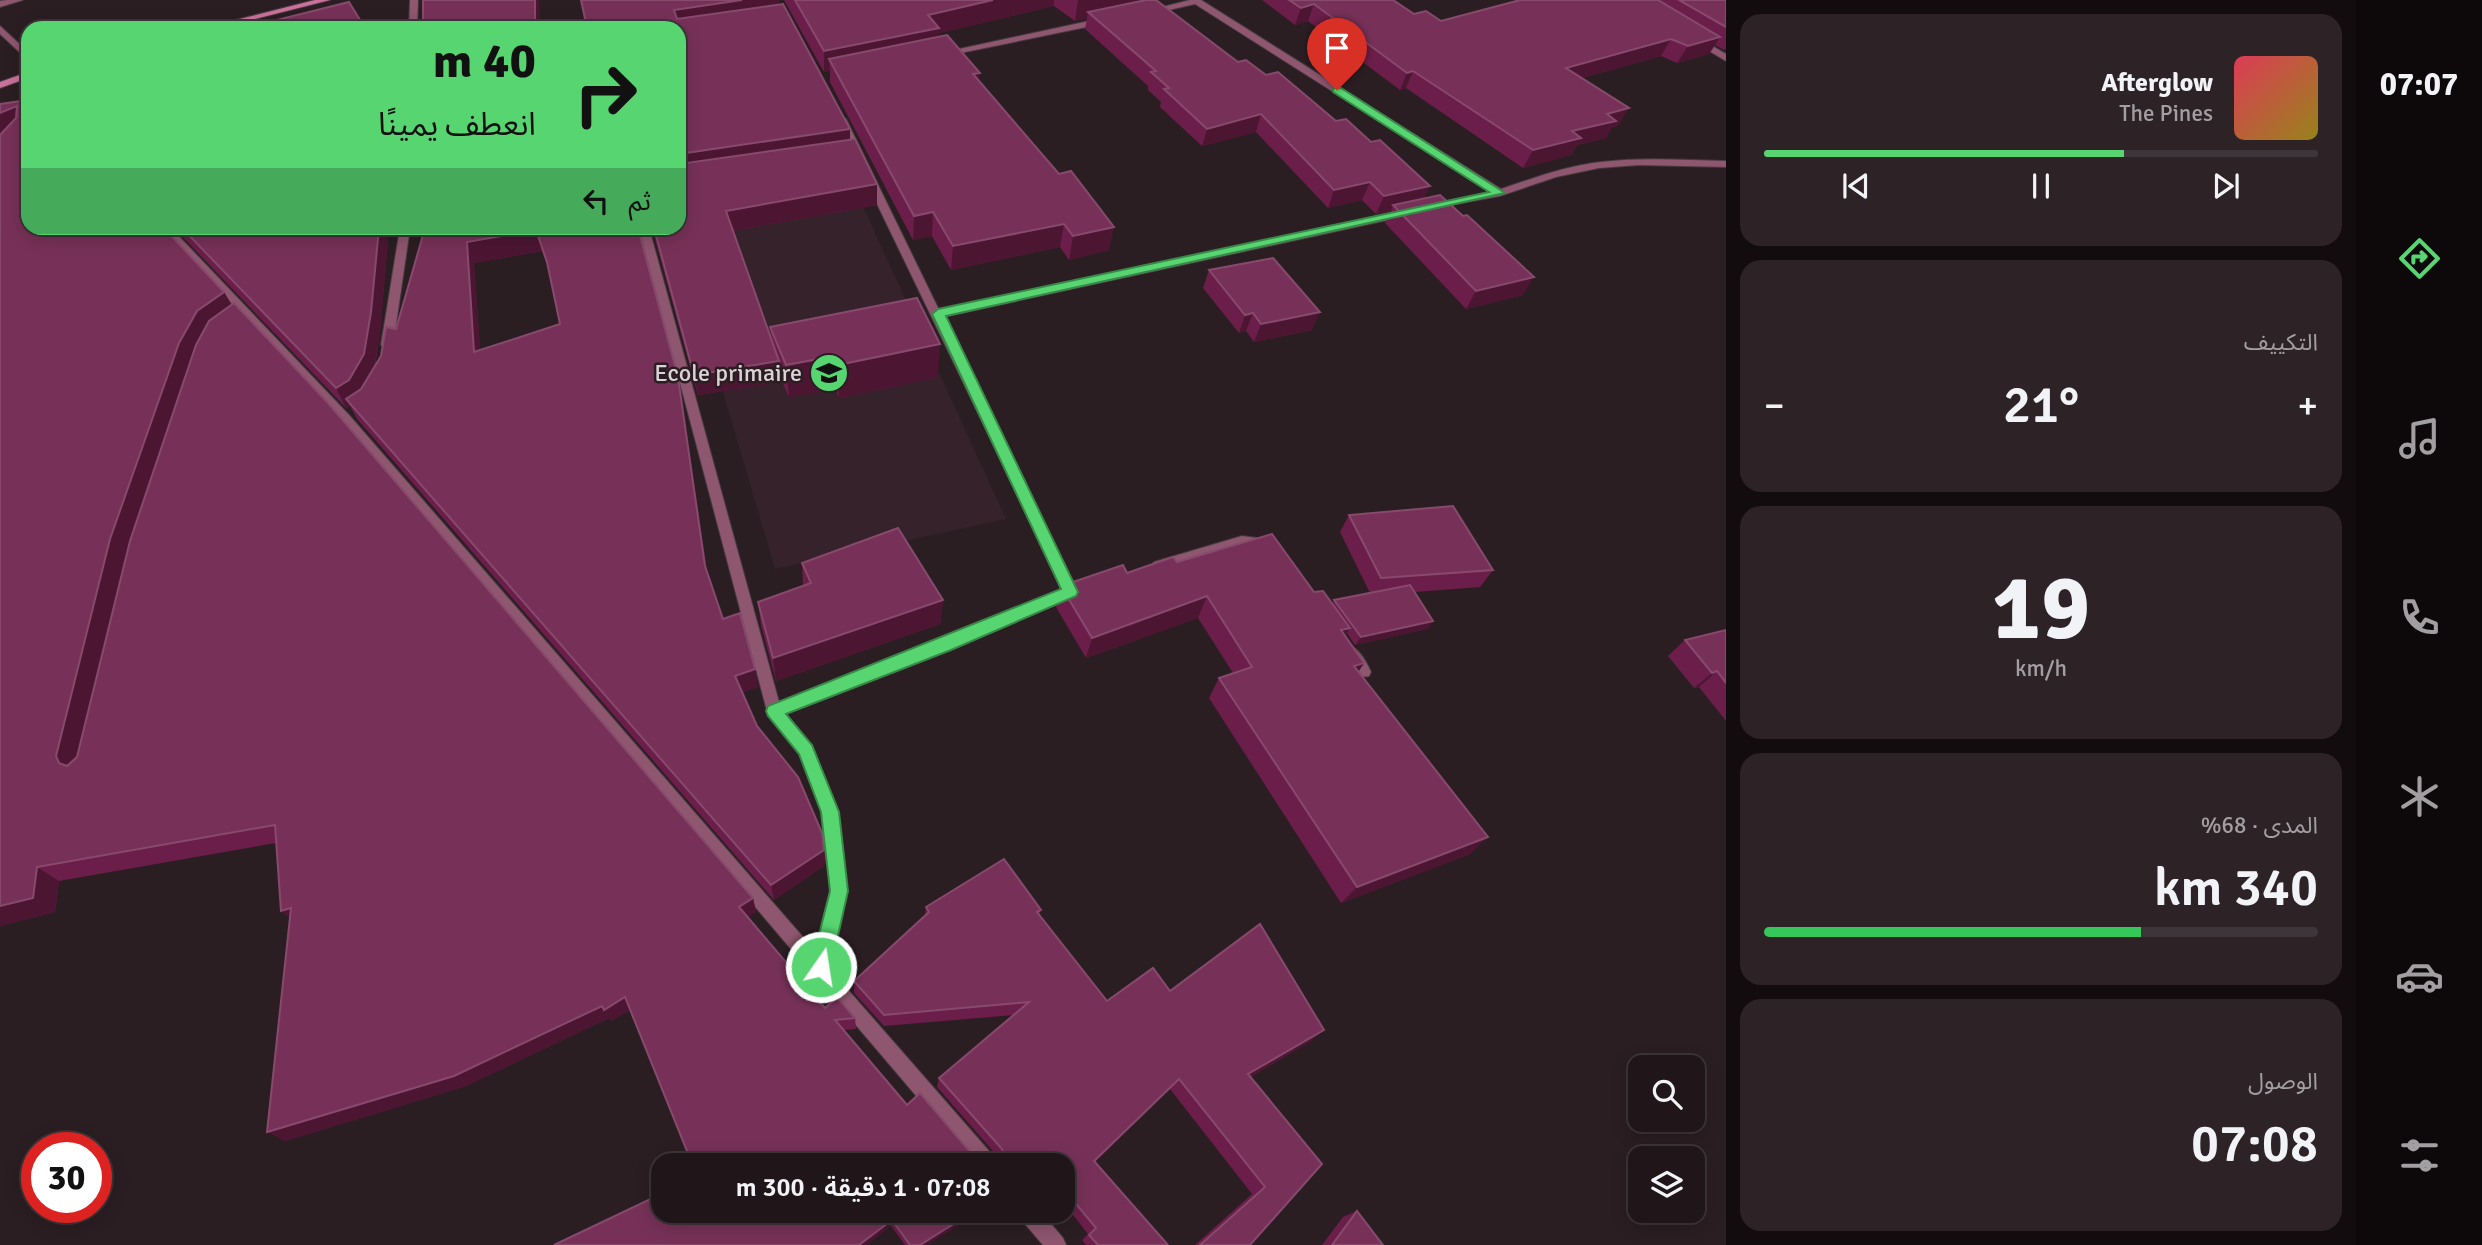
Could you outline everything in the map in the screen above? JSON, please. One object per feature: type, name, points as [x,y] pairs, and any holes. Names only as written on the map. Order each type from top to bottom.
[{"type":"main road","points":[[238,21],[326,0]]},
{"type":"main road","points":[[0,85],[21,78]]},
{"type":"street","points":[[0,4],[19,0]]},
{"type":"street","points":[[413,21],[414,0]]},
{"type":"street","points":[[1130,15],[1196,1],[1500,193]]},
{"type":"street","points":[[928,56],[1116,18]]},
{"type":"street","points":[[0,29],[21,50]]},
{"type":"street","points":[[1683,32],[1726,58]]},
{"type":"street","points":[[774,711],[945,645],[1077,590],[837,111]]},
{"type":"street","points":[[847,156],[860,154]]},
{"type":"street","points":[[938,314],[1500,193],[1553,174],[1599,165],[1639,162],[1726,164]]},
{"type":"street","points":[[172,235],[242,318],[350,415],[978,1153]]},
{"type":"street","points":[[384,362],[404,235]]},
{"type":"street","points":[[646,235],[774,711],[806,750],[830,812],[839,891],[821,967]]},
{"type":"street","points":[[1150,568],[1242,541],[1270,545],[1280,554]]},
{"type":"street","points":[[1341,640],[1364,672]]},
{"type":"street","points":[[1037,1223],[1056,1245]]},
{"type":"shaded area","name":"Ecole primaire","points":[[850,178],[1006,519],[775,569],[677,235],[686,235],[686,225]]},
{"type":"building","points":[[423,0],[535,0],[535,21],[423,21]]},
{"type":"building","points":[[581,0],[742,0],[674,10],[677,19],[783,4],[850,129],[686,153],[686,21],[586,21]]},
{"type":"building","points":[[795,0],[993,0],[928,15],[939,28],[824,51]]},
{"type":"building","points":[[1156,0],[1238,62],[1246,60],[1266,75],[1278,72],[1336,121],[1346,119],[1371,142],[1380,140],[1430,186],[1384,196],[1370,182],[1334,190],[1261,114],[1207,129],[1164,89],[1169,88],[1151,72],[1156,71],[1088,12]]},
{"type":"building","points":[[1289,0],[1393,0],[1414,14],[1426,11],[1441,21],[1520,0],[1658,0],[1720,37],[1688,46],[1671,39],[1566,68],[1629,108],[1607,114],[1616,121],[1572,131],[1581,138],[1533,150],[1413,71],[1407,73],[1314,4],[1301,8]]},
{"type":"building","points":[[1679,0],[1726,0],[1726,27]]},
{"type":"building","points":[[349,2],[361,21],[273,21]]},
{"type":"building","points":[[947,35],[980,73],[973,74],[1059,174],[1071,171],[1114,227],[1073,236],[1064,224],[953,246],[933,212],[914,216],[829,59]]},
{"type":"building","points":[[21,101],[21,235],[171,235],[224,292],[197,311],[179,343],[110,539],[56,756],[59,763],[67,766],[77,757],[130,541],[196,345],[209,321],[234,303],[328,403],[753,898],[739,907],[825,1008],[837,997],[855,1018],[835,1020],[907,1105],[920,1093],[971,1153],[688,1153],[625,997],[604,1010],[602,1006],[454,1076],[267,1132],[291,908],[281,911],[275,825],[37,867],[33,898],[0,906],[0,135],[16,118],[17,106],[0,113],[0,104]]},
{"type":"building","points":[[855,139],[877,184],[726,211],[779,361],[694,375],[656,235],[686,235],[686,163]]},
{"type":"building","points":[[1440,195],[1463,216],[1467,215],[1534,277],[1476,291],[1393,205]]},
{"type":"building","points":[[189,235],[378,235],[364,354],[349,380],[336,388]]},
{"type":"building","points":[[423,235],[507,235],[467,242],[474,352],[560,324],[547,262],[538,235],[640,235],[678,377],[705,566],[723,619],[740,613],[755,669],[735,676],[757,726],[798,777],[822,833],[824,850],[771,885],[346,399],[361,389],[381,356],[386,327],[396,329]]},
{"type":"building","points":[[1273,258],[1320,312],[1261,324],[1253,313],[1245,315],[1209,270]]},
{"type":"building","points":[[917,298],[940,344],[838,365],[835,356],[786,365],[770,327]]},
{"type":"building","points":[[1453,506],[1493,570],[1381,578],[1349,515]]},
{"type":"building","points":[[898,528],[943,600],[773,658],[758,602],[811,583],[802,563]]},
{"type":"building","points":[[1272,534],[1314,592],[1323,591],[1350,628],[1341,630],[1364,663],[1354,666],[1488,837],[1357,887],[1219,678],[1252,667],[1207,596],[1092,638],[1061,586],[1123,565],[1127,573],[1173,557],[1177,562]]},
{"type":"building","points":[[1410,585],[1433,621],[1361,637],[1334,600]]},
{"type":"building","points":[[1726,630],[1726,683],[1717,671],[1712,673],[1685,640]]},
{"type":"building","points":[[1004,859],[1041,910],[1037,912],[1107,1001],[1153,968],[1170,991],[1260,924],[1324,1030],[1248,1074],[1322,1164],[1250,1245],[1200,1245],[1265,1187],[1179,1079],[1094,1161],[1168,1245],[1098,1245],[1089,1235],[1096,1228],[1075,1203],[1075,1153],[1003,1153],[939,1078],[1029,1002],[884,1015],[854,981],[929,912],[926,907]]},
{"type":"building","points":[[651,1199],[651,1223],[888,1223],[859,1245],[554,1245]]},
{"type":"building","points":[[1357,1211],[1383,1245],[1332,1245]]},
{"type":"building","points":[[894,1223],[955,1223],[920,1245],[910,1245]]},
{"type":"place","name":"Ecole primaire","points":[[829,373]]},
{"type":"route","points":[[821,967],[839,891],[830,812],[806,750],[774,711],[945,645],[1071,592],[938,314],[1500,193],[1337,90]]}]
